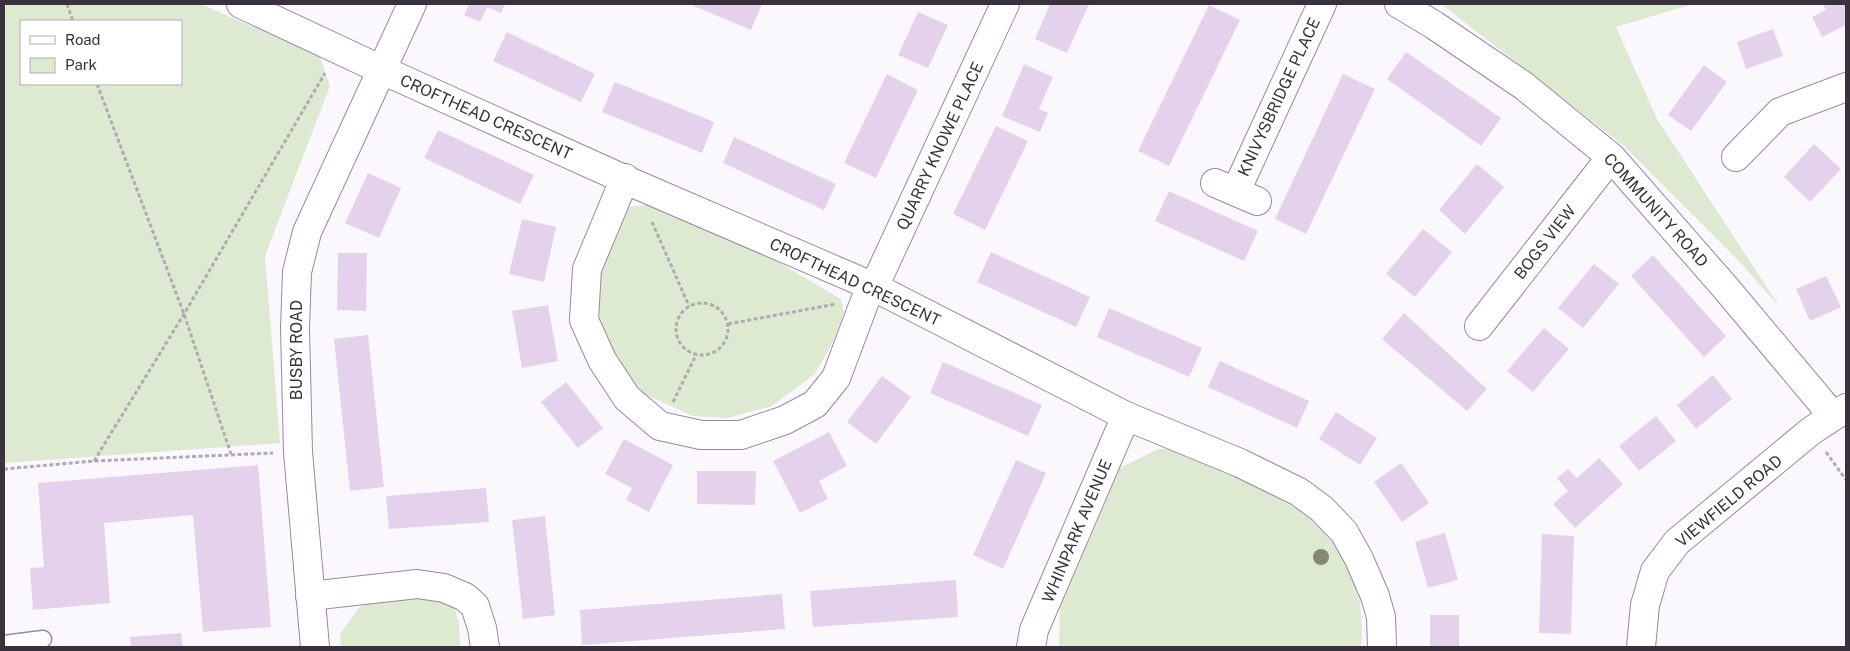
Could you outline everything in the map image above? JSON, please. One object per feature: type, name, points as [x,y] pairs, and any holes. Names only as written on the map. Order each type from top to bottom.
[{"type":"street","name":"CROFTHEAD CRESCENT","points":[[241,4],[338,50],[630,181],[870,293],[1126,416],[1240,463],[1299,492],[1322,509],[1344,532],[1367,577],[1381,617],[1382,647]]},
{"type":"street","name":"BUSBY ROAD","points":[[315,647],[298,452],[295,328],[297,272],[307,232],[412,4]]},
{"type":"street","name":"QUARRY KNOWE PLACE","points":[[660,426],[701,435],[742,435],[786,420],[815,404],[836,378],[870,293],[1005,4]]},
{"type":"street","name":"KNIVYSBRIDGE PLACE","points":[[1236,192],[1322,4]]},
{"type":"street","name":"COMMUNITY ROAD","points":[[1399,4],[1434,25],[1524,86],[1612,157],[1724,286],[1830,418]]},
{"type":"street","points":[[1736,157],[1780,112],[1846,87]]},
{"type":"street","name":"BOGS VIEW","points":[[1480,326],[1612,157]]},
{"type":"street","points":[[630,181],[587,269],[584,320],[602,360],[627,398],[660,426]]},
{"type":"street","name":"WHINPARK AVENUE","points":[[1031,647],[1034,630],[1126,416]]},
{"type":"street","name":"VIEWFIELD ROAD","points":[[1641,647],[1644,605],[1655,571],[1677,542],[1830,418]]},
{"type":"street","points":[[310,596],[416,584],[444,588],[465,597],[475,606],[482,628],[485,647]]},
{"type":"lane","points":[[4,644],[43,639]]},
{"type":"path","points":[[67,4],[73,20]]},
{"type":"path","points":[[94,461],[184,314],[338,50]]},
{"type":"path","points":[[97,85],[184,314],[231,454]]},
{"type":"path","points":[[630,181],[690,306]]},
{"type":"path","points":[[728,324],[870,293]]},
{"type":"path","points":[[697,303],[711,304],[720,309],[726,317],[728,324],[728,336],[722,347],[708,355],[696,355],[685,349],[679,343],[676,335],[676,326],[680,314],[697,303]]},
{"type":"path","points":[[660,426],[696,355]]},
{"type":"path","points":[[1830,418],[1846,480]]},
{"type":"path","points":[[4,469],[94,461],[298,452]]},
{"type":"green space","points":[[7,4],[201,4],[320,57],[330,86],[265,256],[280,443],[4,463],[4,12]]},
{"type":"green space","points":[[1441,4],[1693,4],[1616,27],[1657,119],[1781,309],[1738,260],[1624,146]]},
{"type":"green space","points":[[652,204],[765,254],[841,299],[844,313],[833,342],[815,374],[772,406],[727,418],[693,416],[644,394],[615,358],[599,325],[598,275],[611,239],[629,207]]},
{"type":"green space","points":[[1183,448],[1314,518],[1343,553],[1360,601],[1361,647],[1059,647],[1060,608],[1120,468],[1158,449]]},
{"type":"green space","points":[[428,590],[455,609],[459,624],[460,647],[341,647],[340,634],[358,609],[378,592]]},
{"type":"building","points":[[469,4],[505,4],[501,13],[487,7],[480,22],[464,15]]},
{"type":"building","points":[[689,4],[762,4],[751,30]]},
{"type":"building","points":[[1050,4],[1089,4],[1067,53],[1035,39]]},
{"type":"building","points":[[1823,4],[1846,4],[1846,25],[1822,37],[1812,17],[1826,10]]},
{"type":"building","points":[[1209,5],[1240,20],[1169,166],[1138,151]]},
{"type":"building","points":[[918,12],[948,25],[928,68],[898,55]]},
{"type":"building","points":[[1773,29],[1783,56],[1746,69],[1737,42]]},
{"type":"building","points":[[507,32],[595,74],[581,102],[493,61]]},
{"type":"building","points":[[1406,52],[1501,118],[1481,146],[1387,79]]},
{"type":"building","points":[[1024,64],[1053,77],[1039,109],[1048,113],[1040,132],[1002,116]]},
{"type":"building","points":[[1704,65],[1727,82],[1691,131],[1668,115]]},
{"type":"building","points":[[887,74],[918,90],[876,178],[844,163]]},
{"type":"building","points":[[1343,74],[1375,89],[1306,234],[1275,219]]},
{"type":"building","points":[[615,82],[714,122],[702,153],[602,112]]},
{"type":"building","points":[[996,126],[1028,141],[985,230],[953,214]]},
{"type":"building","points":[[438,130],[534,175],[520,204],[424,158]]},
{"type":"building","points":[[734,137],[836,184],[824,210],[723,163]]},
{"type":"building","points":[[1814,144],[1841,169],[1810,202],[1784,177]]},
{"type":"building","points":[[1477,164],[1504,187],[1465,234],[1439,210]]},
{"type":"building","points":[[368,173],[401,188],[379,238],[345,223]]},
{"type":"building","points":[[1169,191],[1258,231],[1244,261],[1155,221]]},
{"type":"building","points":[[522,219],[556,227],[544,282],[509,274]]},
{"type":"building","points":[[1423,229],[1452,252],[1415,297],[1386,274]]},
{"type":"building","points":[[991,252],[1090,297],[1076,327],[977,282]]},
{"type":"building","points":[[338,253],[367,253],[366,311],[337,310]]},
{"type":"building","points":[[1653,255],[1726,336],[1704,357],[1631,276]]},
{"type":"building","points":[[1594,264],[1619,284],[1583,328],[1558,308]]},
{"type":"building","points":[[1826,276],[1841,307],[1810,321],[1796,289]]},
{"type":"building","points":[[548,305],[558,361],[522,368],[512,311]]},
{"type":"building","points":[[1109,308],[1202,348],[1189,377],[1097,337]]},
{"type":"building","points":[[1404,313],[1487,389],[1467,411],[1382,339]]},
{"type":"building","points":[[1544,328],[1569,349],[1533,392],[1507,371]]},
{"type":"building","points":[[368,335],[384,487],[350,491],[334,339]]},
{"type":"building","points":[[1220,361],[1309,401],[1297,428],[1208,387]]},
{"type":"building","points":[[943,362],[1042,405],[1028,436],[930,393]]},
{"type":"building","points":[[1713,375],[1732,399],[1696,429],[1677,405]]},
{"type":"building","points":[[882,376],[911,397],[876,444],[847,422]]},
{"type":"building","points":[[566,382],[603,428],[578,448],[541,402]]},
{"type":"building","points":[[1336,412],[1377,438],[1360,465],[1319,439]]},
{"type":"building","points":[[1656,416],[1676,441],[1639,471],[1619,446]]},
{"type":"building","points":[[829,432],[847,466],[819,481],[828,499],[800,513],[773,461]]},
{"type":"building","points":[[624,439],[673,465],[649,512],[626,500],[632,488],[605,474]]},
{"type":"building","points":[[1599,458],[1623,484],[1575,528],[1553,504],[1568,491],[1557,478],[1568,469],[1577,478]]},
{"type":"building","points":[[1016,460],[1046,473],[1003,569],[973,555]]},
{"type":"building","points":[[1401,463],[1429,503],[1402,522],[1374,482]]},
{"type":"building","points":[[258,465],[271,627],[203,632],[193,515],[104,523],[110,603],[33,610],[30,568],[44,567],[38,483]]},
{"type":"building","points":[[697,471],[756,471],[755,505],[697,504]]},
{"type":"building","points":[[486,488],[489,522],[389,529],[386,496]]},
{"type":"building","points":[[545,516],[555,615],[523,619],[512,520]]},
{"type":"building","points":[[1445,533],[1458,580],[1428,588],[1415,542]]},
{"type":"building","points":[[1542,534],[1574,536],[1571,634],[1539,633]]},
{"type":"building","points":[[956,580],[958,617],[813,627],[810,591]]},
{"type":"building","points":[[782,594],[785,629],[582,645],[580,610]]},
{"type":"building","points":[[1430,615],[1459,615],[1459,647],[1430,647]]},
{"type":"building","points":[[181,633],[183,647],[131,647],[130,637]]}]
